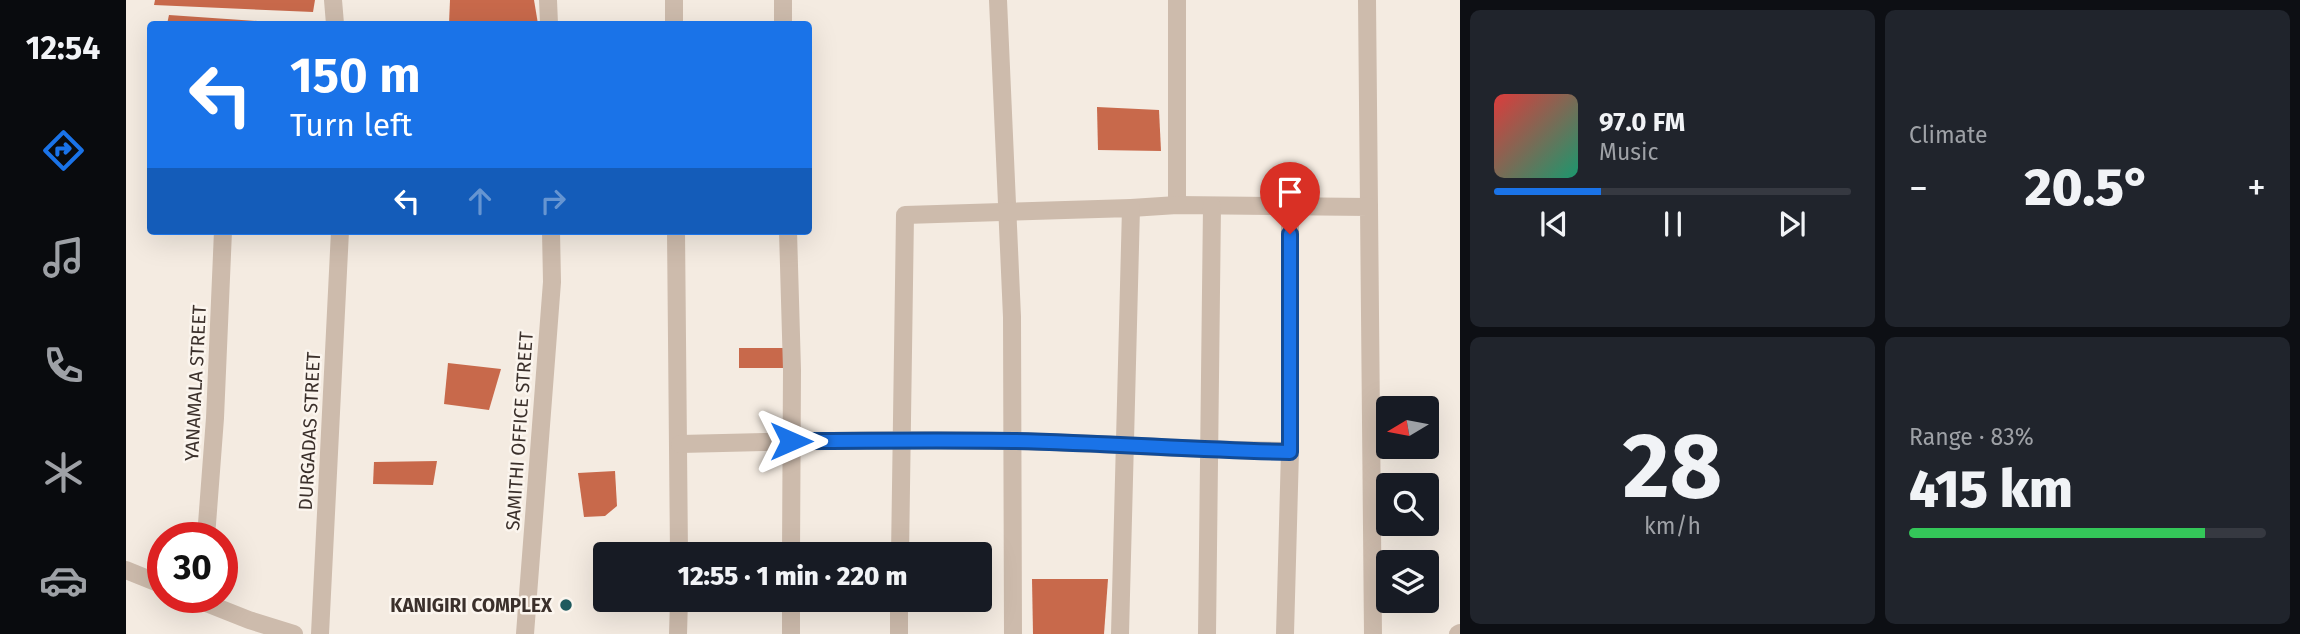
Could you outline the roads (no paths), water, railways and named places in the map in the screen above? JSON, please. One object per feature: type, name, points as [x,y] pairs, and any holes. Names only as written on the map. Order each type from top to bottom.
[{"type":"street","points":[[334,0],[335,21]]},
{"type":"street","points":[[548,0],[550,21]]},
{"type":"street","points":[[674,0],[674,21]]},
{"type":"street","points":[[783,0],[783,21]]},
{"type":"street","points":[[998,0],[1012,317],[1013,634]]},
{"type":"street","points":[[1177,0],[1177,205]]},
{"type":"street","points":[[1367,0],[1373,634]]},
{"type":"street","points":[[900,542],[905,215],[1008,214],[1177,205],[1369,207]]},
{"type":"street","points":[[1207,634],[1212,206]]},
{"type":"street","points":[[1285,634],[1290,452],[1290,206]]},
{"type":"street","points":[[1120,634],[1131,208]]},
{"type":"street","name":"YANAMALA STREET","points":[[207,522],[215,418],[223,235]]},
{"type":"street","name":"DURGADAS STREET","points":[[320,634],[340,235]]},
{"type":"street","name":"SAMITHI OFFICE STREET","points":[[525,634],[551,295],[551,235]]},
{"type":"street","points":[[677,235],[679,542]]},
{"type":"street","points":[[788,235],[791,542]]},
{"type":"street","points":[[680,444],[1013,441],[1208,451],[1290,452]]},
{"type":"street","points":[[126,570],[147,579]]},
{"type":"street","points":[[678,634],[679,612]]},
{"type":"street","points":[[790,634],[791,612]]},
{"type":"street","points":[[899,612],[899,634]]},
{"type":"street","points":[[232,613],[294,634]]},
{"type":"place","name":"KANIGIRI COMPLEX","points":[[566,605]]}]
